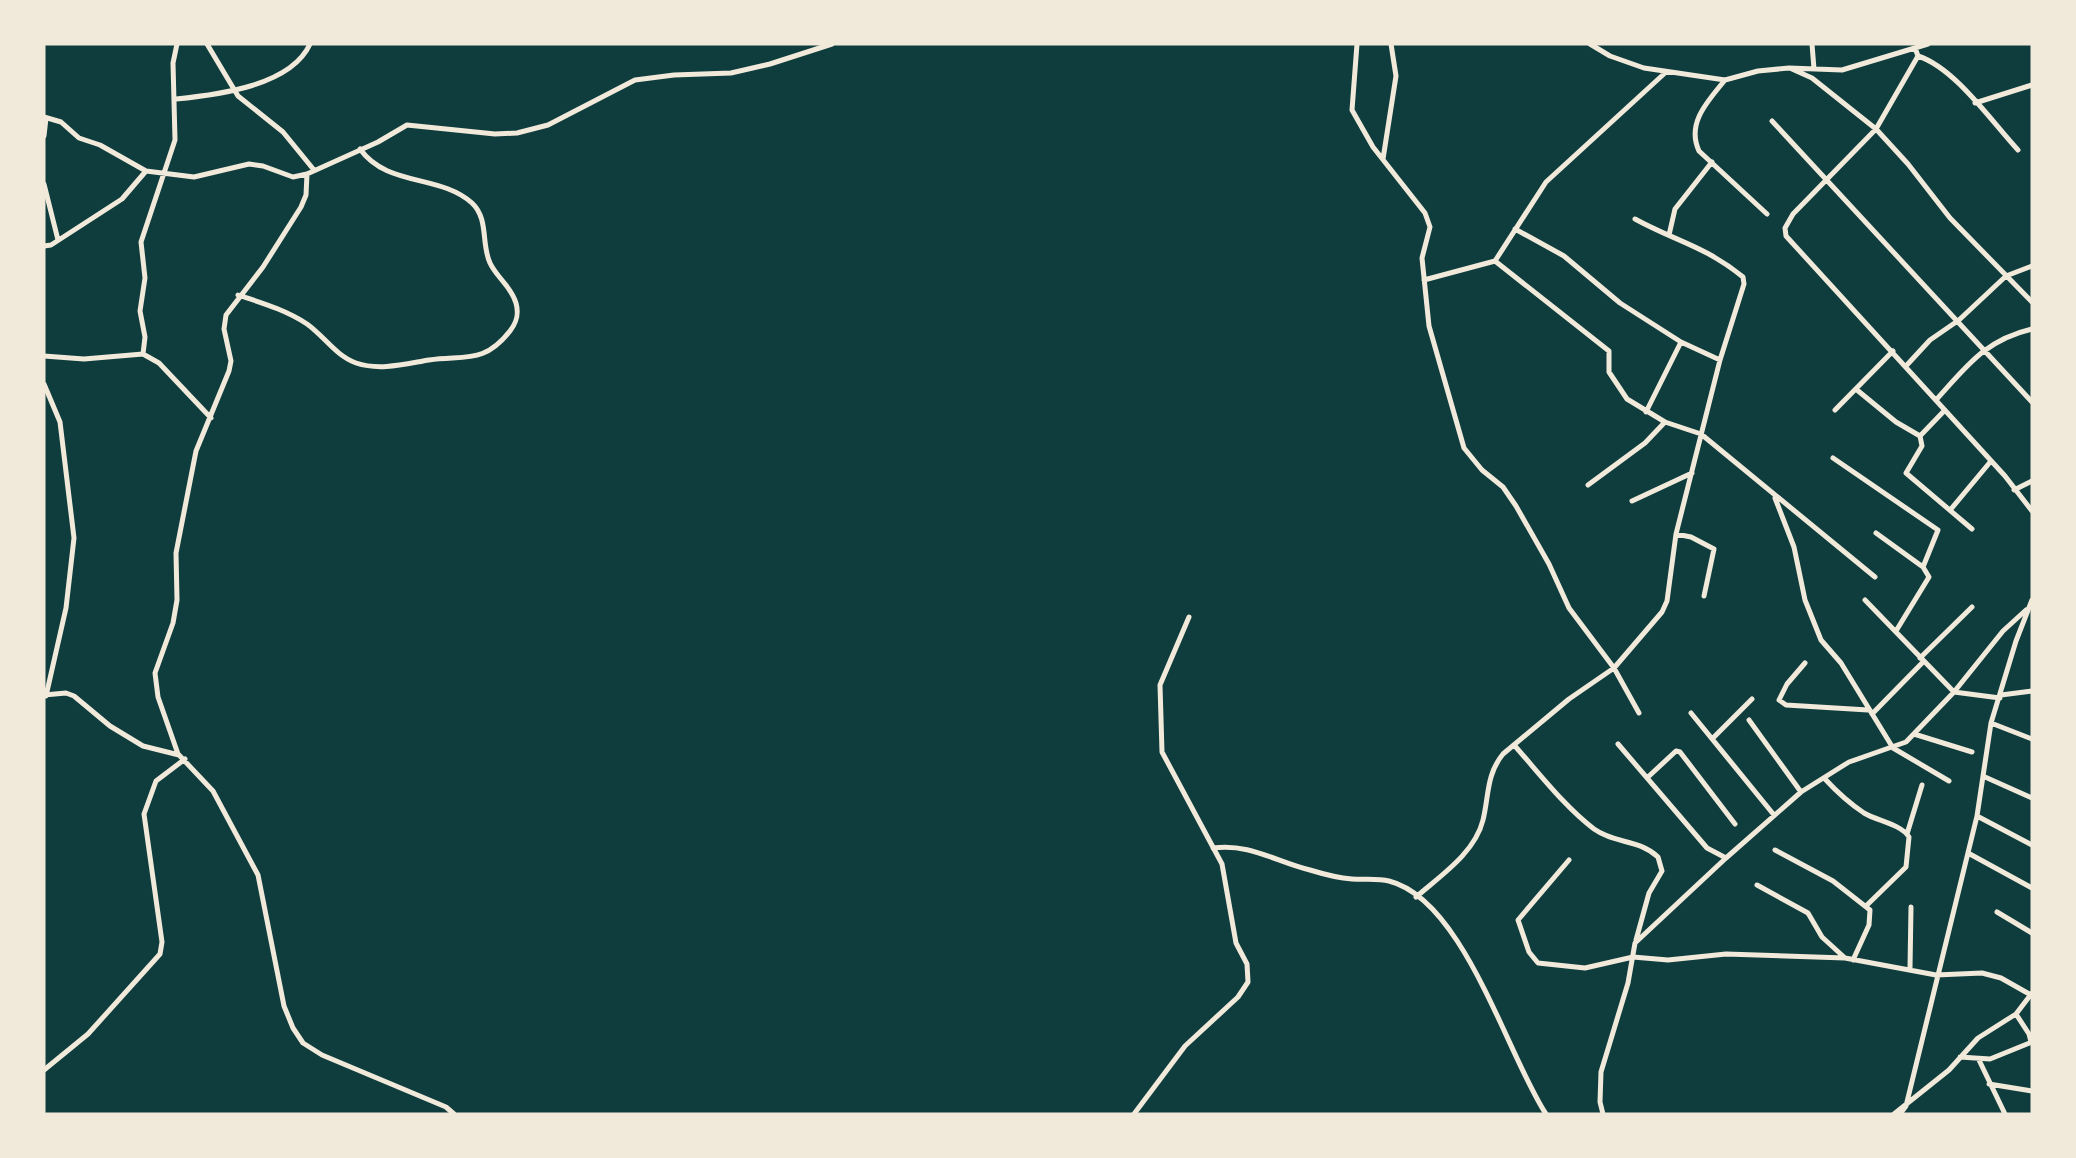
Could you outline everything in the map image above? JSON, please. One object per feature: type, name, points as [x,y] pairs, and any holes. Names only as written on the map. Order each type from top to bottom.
[{"type":"street","points":[[143,354],[145,337],[140,311],[145,278],[141,242],[175,140],[173,63],[177,44]]},
{"type":"street","points":[[207,44],[235,90],[251,109],[283,132],[314,170]]},
{"type":"street","points":[[176,99],[235,90],[293,66],[310,44]]},
{"type":"street","points":[[44,136],[45,118],[61,122],[79,138],[100,145],[146,171],[194,177],[248,164],[263,166],[289,176],[307,174],[379,142],[407,125],[495,134],[517,133],[548,125],[635,80],[674,75],[731,73],[770,64],[832,44]]},
{"type":"street","points":[[1357,44],[1352,110],[1383,159],[1425,213],[1430,227],[1422,258],[1429,326],[1437,364],[1464,448],[1482,470],[1503,487],[1516,506],[1549,564],[1569,608],[1614,668],[1639,713]]},
{"type":"street","points":[[1383,159],[1396,76],[1391,44]]},
{"type":"street","points":[[1590,44],[1610,56],[1666,72],[1725,80],[1758,71],[1789,68],[1842,70],[1928,44]]},
{"type":"street","points":[[1812,44],[1814,69]]},
{"type":"street","points":[[1915,48],[1918,56]]},
{"type":"street","points":[[1918,56],[1933,61],[2018,150]]},
{"type":"street","points":[[1918,56],[1876,129],[1793,214],[1785,228],[1786,236],[1893,351],[2032,511]]},
{"type":"street","points":[[1789,68],[1812,78],[1876,129],[1908,164],[1950,218],[2032,302]]},
{"type":"street","points":[[1424,280],[1495,261],[1546,182],[1666,72]]},
{"type":"street","points":[[1725,80],[1704,107],[1693,132],[1699,151],[1767,214]]},
{"type":"street","points":[[1975,103],[2032,85]]},
{"type":"street","points":[[1772,121],[2032,402]]},
{"type":"street","points":[[239,295],[303,321],[344,357],[358,364],[402,366],[429,360],[472,358],[486,354],[498,346],[514,326],[519,313],[513,294],[489,260],[481,218],[472,203],[452,192],[400,177],[376,165],[360,149]]},
{"type":"street","points":[[1668,235],[1675,209],[1712,162]]},
{"type":"street","points":[[44,246],[122,199],[146,171]]},
{"type":"street","points":[[307,174],[306,195],[301,207],[263,267],[226,315],[225,329],[231,361],[196,452],[186,495],[176,553],[177,600],[173,623],[155,673],[158,697],[181,757],[223,805],[258,875],[284,1006],[303,1043],[322,1055],[446,1107],[454,1114]]},
{"type":"street","points":[[44,184],[58,240]]},
{"type":"street","points":[[1416,897],[1468,848],[1484,818],[1494,765],[1569,699],[1614,668],[1662,612],[1676,534],[1720,360],[1744,284],[1743,277],[1707,251],[1635,219]]},
{"type":"street","points":[[1515,229],[1564,256],[1620,303],[1681,342],[1720,360]]},
{"type":"street","points":[[1495,261],[1609,351],[1609,372],[1627,399],[1665,422],[1702,434],[1875,577]]},
{"type":"street","points":[[1906,366],[1930,340],[1958,320],[2006,276],[2032,266]]},
{"type":"street","points":[[1936,400],[1984,348],[2008,335],[2032,329]]},
{"type":"street","points":[[1646,412],[1681,342]]},
{"type":"street","points":[[1835,410],[1893,351]]},
{"type":"street","points":[[44,356],[84,359],[143,354],[159,363],[211,418]]},
{"type":"street","points":[[44,384],[60,422],[74,538],[58,649],[45,696],[66,693],[75,696],[101,719],[143,746],[181,757]]},
{"type":"street","points":[[1857,390],[1896,422],[1920,436],[1923,440],[1922,446],[1906,473],[1972,529]]},
{"type":"street","points":[[1920,436],[1945,410]]},
{"type":"street","points":[[1588,485],[1646,443],[1665,422]]},
{"type":"street","points":[[1833,458],[1938,530],[1923,567]]},
{"type":"street","points":[[1951,509],[1991,461]]},
{"type":"street","points":[[1632,501],[1692,473]]},
{"type":"street","points":[[2014,490],[2032,481]]},
{"type":"street","points":[[1773,495],[1794,547],[1805,600],[1821,640],[1841,663],[1893,748],[1949,781]]},
{"type":"street","points":[[1877,533],[1923,567],[1929,580],[1896,631]]},
{"type":"street","points":[[1676,534],[1691,537],[1714,549],[1704,596]]},
{"type":"street","points":[[1865,600],[1954,692],[2001,696],[2032,691]]},
{"type":"street","points":[[1635,943],[1801,792],[1849,762],[1871,752],[1893,748],[1914,734],[1954,692],[2032,600]]},
{"type":"street","points":[[1870,712],[1972,607]]},
{"type":"street","points":[[1900,1114],[1906,1106],[1977,816],[1985,777],[1991,723],[2026,610]]},
{"type":"street","points":[[1135,1114],[1185,1046],[1238,997],[1248,982],[1247,964],[1236,943],[1222,864],[1162,752],[1160,685],[1189,617]]},
{"type":"street","points":[[2023,624],[2032,622]]},
{"type":"street","points":[[1805,663],[1787,684],[1779,700],[1786,705],[1870,712]]},
{"type":"street","points":[[1713,738],[1752,699]]},
{"type":"street","points":[[1691,713],[1774,815]]},
{"type":"street","points":[[1749,720],[1801,792]]},
{"type":"street","points":[[1991,723],[2032,739]]},
{"type":"street","points":[[1914,734],[1972,752]]},
{"type":"street","points":[[1618,744],[1707,848],[1726,858]]},
{"type":"street","points":[[1514,745],[1594,829],[1611,839],[1631,840],[1658,857],[1661,871],[1650,893],[1635,943],[1601,1072],[1600,1102],[1603,1114]]},
{"type":"street","points":[[1648,777],[1672,755],[1681,752],[1735,824]]},
{"type":"street","points":[[44,1070],[88,1034],[160,954],[162,942],[145,814],[156,781],[181,757]]},
{"type":"street","points":[[1985,777],[2032,799]]},
{"type":"street","points":[[1825,779],[1843,799],[1908,834]]},
{"type":"street","points":[[1866,906],[1906,867],[1908,834],[1922,785]]},
{"type":"street","points":[[1977,816],[2032,845]]},
{"type":"street","points":[[1213,848],[1247,847],[1308,870],[1350,879],[1389,881],[1416,897],[1431,909],[1472,963],[1493,1002],[1517,1062],[1546,1114]]},
{"type":"street","points":[[1775,850],[1833,881],[1866,906],[1871,915],[1869,925],[1853,960]]},
{"type":"street","points":[[1968,853],[2032,888]]},
{"type":"street","points":[[1569,860],[1518,920],[1533,960],[1558,967],[1585,968],[1633,957],[1668,960],[1726,954],[1845,958],[1936,975],[1982,973],[2001,978],[2031,994],[2016,1014],[1978,1038],[1906,1106],[1894,1114]]},
{"type":"street","points":[[1757,885],[1808,913],[1822,937],[1845,958]]},
{"type":"street","points":[[1909,968],[1911,907]]},
{"type":"street","points":[[1997,912],[2032,933]]},
{"type":"street","points":[[1960,1057],[1990,1059],[2032,1042],[2016,1014]]},
{"type":"street","points":[[1979,1060],[2005,1114]]},
{"type":"street","points":[[1989,1084],[2032,1091]]},
{"type":"street","points":[[1539,1114],[1541,1106]]}]
